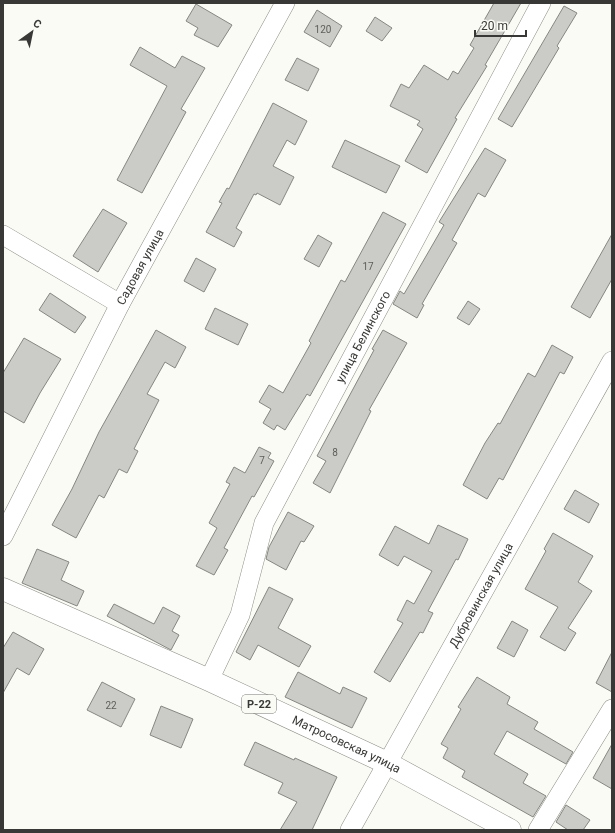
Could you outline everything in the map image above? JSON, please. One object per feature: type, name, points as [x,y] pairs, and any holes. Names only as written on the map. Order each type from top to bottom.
[{"type":"highway","name":"Матросовская улица","points":[[3,589],[209,680],[387,763],[510,830]]},
{"type":"street","name":"Садовая улица","points":[[3,536],[120,304],[285,3]]},
{"type":"street","name":"улица Белинского","points":[[209,680],[240,615],[264,523],[541,3]]},
{"type":"street","points":[[3,235],[120,304]]},
{"type":"street","name":"Дубровинская улица","points":[[350,830],[612,360]]},
{"type":"street","points":[[538,830],[612,709]]},
{"type":"building","points":[[494,3],[521,3],[485,65],[487,66],[455,118],[457,119],[427,173],[405,161],[423,129],[417,125],[420,121],[390,106],[401,84],[409,88],[424,65],[448,80],[453,71],[458,74],[474,48],[470,45]]},
{"type":"building","points":[[196,4],[232,25],[218,47],[194,35],[198,28],[186,21]]},
{"type":"building","points":[[564,6],[577,13],[557,46],[559,48],[512,127],[498,119]]},
{"type":"building","points":[[317,10],[342,26],[330,47],[304,32]]},
{"type":"building","points":[[375,17],[392,28],[382,41],[366,31]]},
{"type":"building","points":[[140,47],[175,68],[182,56],[205,68],[181,109],[186,112],[142,193],[117,180],[167,86],[130,65]]},
{"type":"building","points":[[297,58],[319,69],[308,91],[285,80]]},
{"type":"building","points":[[273,103],[307,121],[295,145],[287,140],[273,166],[294,177],[280,205],[257,193],[256,195],[254,194],[236,228],[242,232],[234,247],[206,232],[222,203],[219,202],[227,188],[229,189]]},
{"type":"building","points":[[345,140],[400,166],[386,193],[332,167]]},
{"type":"building","points":[[485,148],[506,160],[485,197],[478,193],[452,240],[457,243],[422,304],[424,305],[417,318],[393,304],[400,291],[404,294],[444,225],[439,222]]},
{"type":"building","points":[[103,209],[127,223],[98,272],[73,256]]},
{"type":"building","points":[[383,212],[406,224],[310,396],[307,394],[285,430],[277,425],[274,430],[263,423],[271,409],[259,402],[269,385],[283,393],[311,343],[309,341],[341,280],[345,282]]},
{"type":"building","points":[[612,234],[612,279],[590,318],[571,307]]},
{"type":"building","points":[[318,235],[332,243],[319,267],[304,259]]},
{"type":"building","points":[[196,258],[216,269],[204,292],[184,281]]},
{"type":"building","points":[[50,293],[86,317],[75,333],[39,310]]},
{"type":"building","points":[[468,301],[480,309],[469,325],[457,318]]},
{"type":"building","points":[[215,308],[248,324],[238,345],[205,329]]},
{"type":"building","points":[[156,330],[186,347],[175,368],[165,362],[147,394],[159,400],[134,449],[138,451],[127,473],[119,469],[104,498],[99,495],[76,538],[52,525],[72,489],[99,432]]},
{"type":"building","points":[[383,330],[407,343],[369,410],[371,411],[330,493],[313,483],[326,461],[317,456],[374,350],[372,349]]},
{"type":"building","points":[[24,338],[61,359],[24,423],[3,411],[3,373]]},
{"type":"building","points":[[552,345],[573,357],[564,374],[560,372],[503,480],[499,478],[487,499],[463,485],[485,443],[498,423],[500,424],[528,373],[535,377]]},
{"type":"building","points":[[259,447],[271,453],[268,458],[274,461],[254,497],[252,496],[224,548],[228,550],[214,575],[196,566],[217,528],[209,523],[230,484],[226,482],[234,467],[245,473]]},
{"type":"building","points":[[575,490],[599,504],[589,523],[564,509]]},
{"type":"building","points":[[288,512],[314,526],[304,542],[301,541],[286,570],[266,559],[269,547]]},
{"type":"building","points":[[438,525],[468,539],[458,560],[456,559],[428,611],[433,613],[423,633],[420,632],[390,682],[374,672],[403,623],[397,620],[407,600],[414,604],[432,571],[404,556],[398,566],[379,555],[395,526],[429,544]]},
{"type":"building","points":[[553,533],[593,556],[578,582],[592,591],[568,628],[576,633],[565,651],[540,637],[558,607],[525,589],[546,551],[544,549]]},
{"type":"building","points":[[37,549],[69,562],[61,580],[84,591],[77,606],[22,583]]},
{"type":"building","points":[[269,587],[293,599],[278,628],[311,646],[299,667],[258,645],[250,660],[236,652]]},
{"type":"building","points":[[114,604],[154,624],[163,607],[180,616],[172,631],[179,635],[171,650],[107,616]]},
{"type":"building","points":[[512,621],[528,630],[514,657],[497,648]]},
{"type":"building","points":[[13,632],[44,649],[29,675],[17,668],[3,693],[3,648]]},
{"type":"building","points":[[612,652],[612,692],[596,683]]},
{"type":"building","points":[[298,672],[340,694],[343,687],[367,698],[352,728],[285,697]]},
{"type":"building","points":[[477,677],[510,697],[507,704],[538,722],[534,729],[573,752],[566,764],[507,731],[494,754],[528,774],[523,783],[546,796],[533,817],[462,777],[465,771],[443,758],[448,748],[441,744],[461,709],[458,707]]},
{"type":"building","points":[[102,682],[135,699],[121,727],[87,710]]},
{"type":"building","points":[[161,706],[193,719],[181,748],[150,735]]},
{"type":"building","points":[[255,742],[294,760],[295,758],[337,777],[312,830],[280,830],[297,802],[278,793],[283,783],[244,765]]},
{"type":"building","points":[[612,744],[612,789],[593,778]]},
{"type":"building","points":[[566,805],[590,820],[583,830],[568,830],[556,822]]}]
